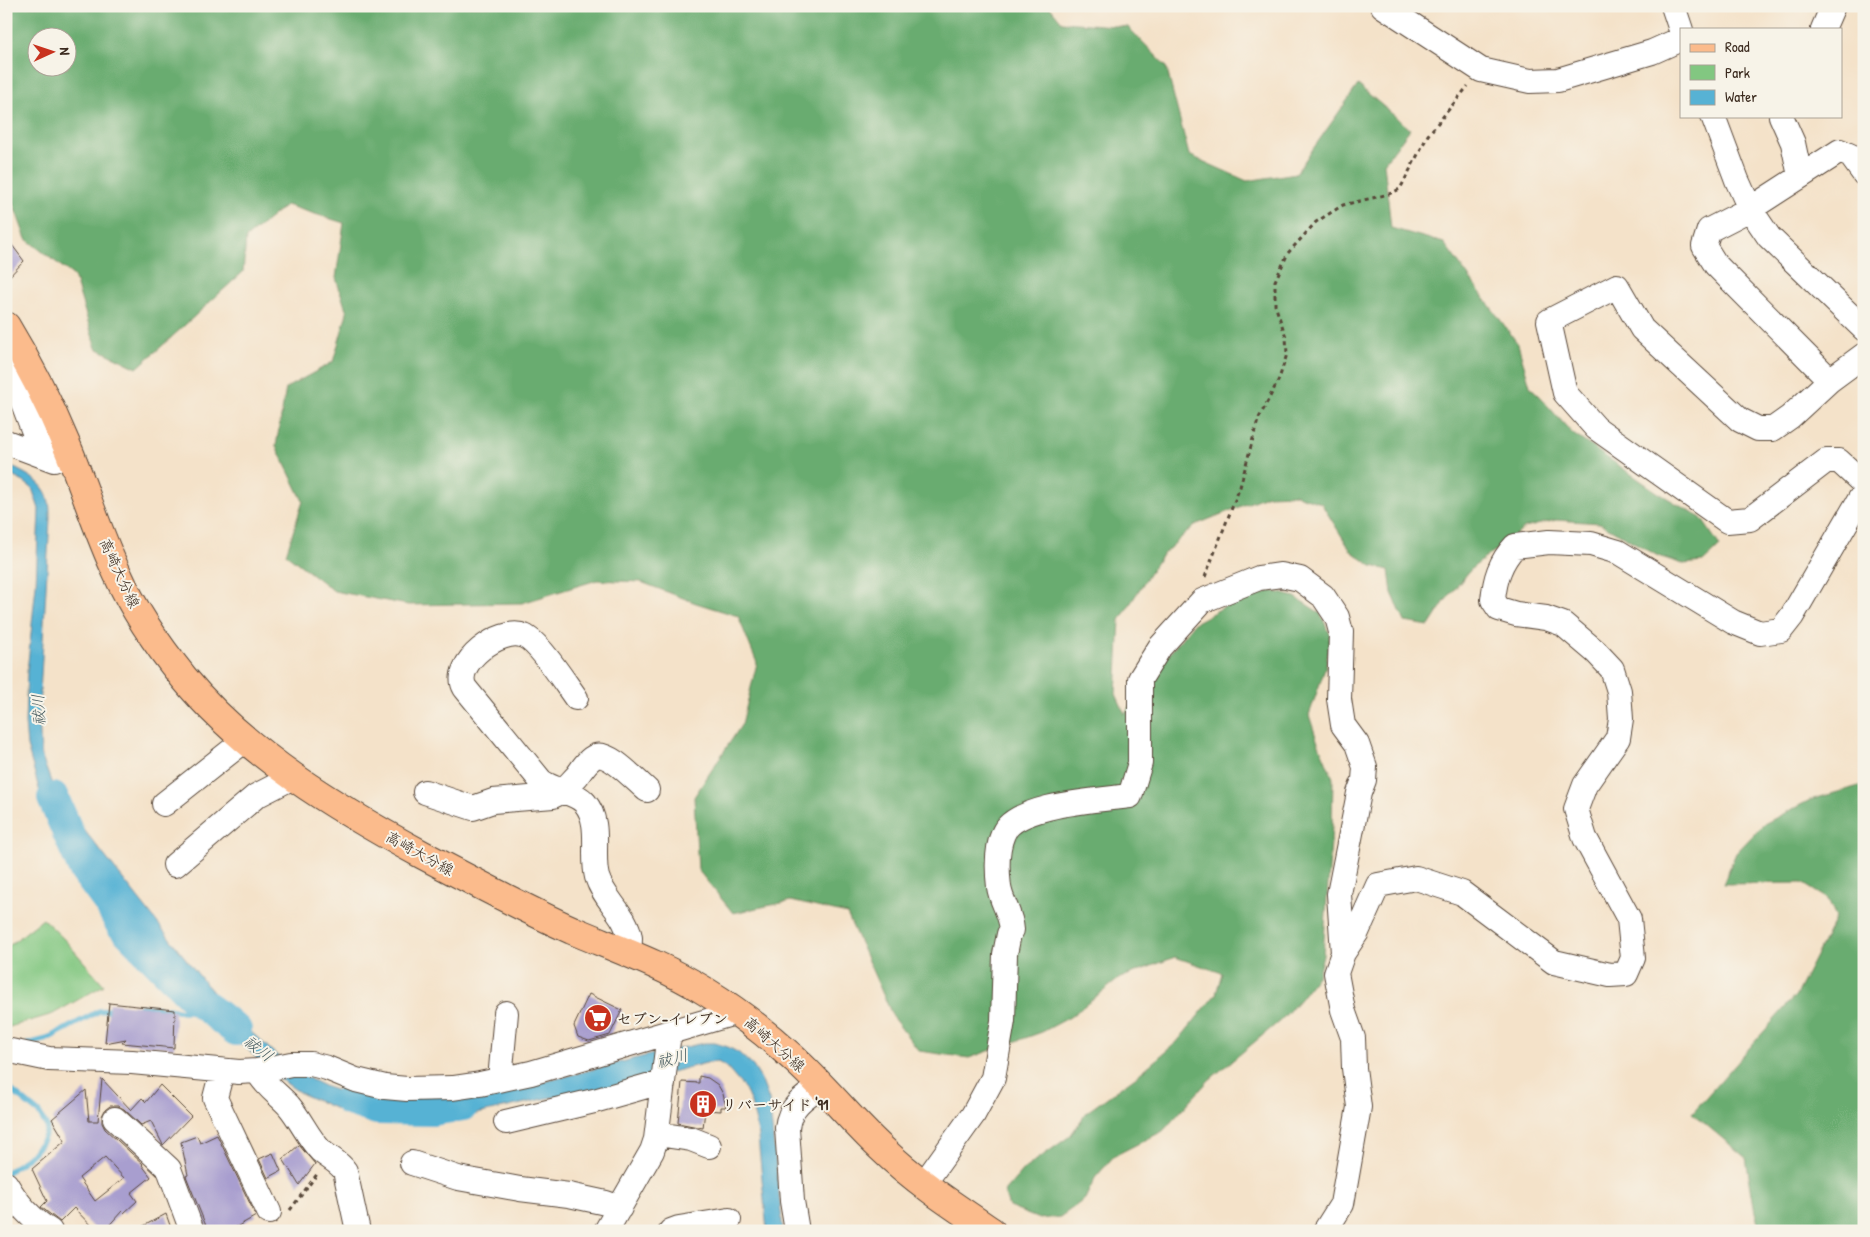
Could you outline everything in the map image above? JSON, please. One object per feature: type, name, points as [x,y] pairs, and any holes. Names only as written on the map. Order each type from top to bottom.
[{"type":"main road","name":"高崎大分線","points":[[6,326],[43,393],[76,468],[115,571],[140,616],[187,682],[245,740],[293,777],[326,799],[397,841],[476,883],[572,930],[670,971],[738,1012],[794,1058],[880,1147],[923,1185],[991,1231]]},
{"type":"street","points":[[1383,6],[1481,70],[1530,81],[1558,80],[1652,52],[1680,40]]},
{"type":"street","points":[[1673,6],[1680,28]]},
{"type":"street","points":[[1824,28],[1833,6]]},
{"type":"street","points":[[1714,118],[1750,209],[1769,237],[1864,329]]},
{"type":"street","points":[[1781,118],[1793,143],[1800,176]]},
{"type":"street","points":[[1830,380],[1716,265],[1704,246],[1709,230],[1750,209],[1840,151],[1851,156],[1864,174]]},
{"type":"street","points":[[1864,355],[1830,380],[1774,429],[1758,429],[1740,420],[1642,329],[1617,286],[1549,321],[1565,393],[1596,428],[1727,521],[1750,519],[1826,460],[1839,461],[1864,484]]},
{"type":"street","points":[[6,370],[23,403],[43,456]]},
{"type":"street","points":[[6,442],[76,468]]},
{"type":"street","points":[[1325,1231],[1342,1204],[1359,1107],[1354,1068],[1353,1038],[1343,1010],[1336,973],[1343,953],[1357,932],[1378,885],[1416,878],[1462,893],[1554,962],[1610,975],[1626,974],[1633,958],[1628,919],[1585,838],[1576,809],[1585,785],[1618,738],[1621,719],[1619,692],[1612,669],[1596,652],[1563,624],[1546,618],[1516,614],[1499,609],[1493,600],[1495,580],[1505,557],[1515,546],[1549,542],[1591,544],[1618,552],[1733,622],[1760,633],[1781,630],[1792,616],[1864,492]]},
{"type":"street","points":[[923,1185],[973,1115],[993,1078],[1003,1021],[1005,954],[1009,934],[1012,930],[1011,919],[1000,889],[998,853],[1003,832],[1020,816],[1044,808],[1130,796],[1140,763],[1140,679],[1160,647],[1202,601],[1259,578],[1281,575],[1300,579],[1323,596],[1337,617],[1341,632],[1339,699],[1343,725],[1357,744],[1365,767],[1364,780],[1359,793],[1339,894],[1343,953]]},
{"type":"street","points":[[576,698],[534,643],[524,636],[518,635],[505,636],[486,645],[471,659],[461,679],[465,688],[541,781],[552,789],[581,799],[590,810],[593,817],[596,875],[603,892],[624,922],[630,938],[629,954]]},
{"type":"street","points":[[164,804],[245,740]]},
{"type":"street","points":[[425,792],[473,808],[493,801],[546,797],[562,792],[590,760],[603,755],[612,760],[647,790]]},
{"type":"street","points":[[175,865],[256,796],[293,777]]},
{"type":"street","points":[[6,1050],[49,1060],[132,1062],[222,1071],[260,1071],[291,1064],[321,1066],[356,1080],[397,1088],[452,1088],[500,1080],[669,1039],[738,1012]]},
{"type":"street","points":[[500,1080],[506,1013]]},
{"type":"street","points":[[606,1231],[652,1151],[657,1134],[669,1039]]},
{"type":"street","points":[[222,1071],[215,1098],[277,1214]]},
{"type":"street","points":[[260,1071],[266,1086],[289,1106],[314,1144],[329,1158],[341,1165],[345,1171],[358,1231]]},
{"type":"street","points":[[506,1122],[594,1101],[647,1086],[664,1079]]},
{"type":"street","points":[[797,1231],[792,1201],[788,1118],[793,1108],[808,1094],[821,1086]]},
{"type":"street","points":[[115,1119],[169,1169],[192,1231]]},
{"type":"street","points":[[657,1134],[691,1139],[709,1146]]},
{"type":"street","points":[[412,1163],[458,1178],[520,1189],[569,1194],[620,1208]]},
{"type":"street","points":[[6,1184],[14,1198],[27,1212],[50,1231]]},
{"type":"street","points":[[671,1231],[678,1228],[728,1220]]},
{"type":"path","points":[[1202,601],[1204,579],[1240,487],[1258,420],[1279,378],[1287,354],[1286,337],[1275,305],[1275,281],[1288,253],[1316,222],[1343,205],[1389,194],[1400,189],[1428,135],[1481,70]]},
{"type":"path","points":[[277,1214],[329,1158]]},
{"type":"green space","points":[[6,6],[1049,6],[1062,22],[1128,27],[1166,66],[1189,155],[1247,181],[1296,173],[1358,85],[1410,129],[1384,163],[1391,228],[1444,243],[1518,344],[1530,386],[1573,434],[1657,492],[1701,518],[1720,546],[1703,562],[1683,564],[1658,556],[1600,523],[1556,520],[1525,528],[1472,568],[1445,601],[1429,626],[1405,622],[1392,593],[1389,570],[1372,566],[1351,551],[1321,503],[1294,494],[1268,495],[1195,525],[1160,557],[1120,620],[1116,694],[1125,714],[1151,676],[1194,623],[1250,596],[1272,591],[1295,597],[1320,613],[1330,634],[1326,666],[1309,715],[1333,778],[1332,827],[1323,955],[1318,975],[1281,1020],[1209,1080],[1163,1131],[1114,1156],[1095,1178],[1085,1199],[1060,1217],[1039,1219],[1009,1207],[1004,1192],[1024,1169],[1070,1136],[1087,1112],[1138,1075],[1177,1042],[1216,994],[1222,973],[1175,957],[1120,978],[1070,1017],[1042,1032],[969,1058],[919,1051],[894,1019],[847,914],[791,901],[733,913],[698,870],[694,797],[742,724],[757,663],[738,616],[696,603],[641,582],[597,580],[522,603],[408,605],[334,591],[286,554],[303,501],[276,446],[286,388],[333,362],[347,313],[336,278],[344,223],[286,205],[246,238],[243,272],[137,368],[96,348],[74,276],[26,239],[6,184]]},
{"type":"green space","points":[[1859,786],[1864,787],[1864,1231],[1760,1231],[1746,1158],[1692,1113],[1796,995],[1836,917],[1828,899],[1802,883],[1723,884],[1736,853],[1764,824],[1810,800]]},
{"type":"green space","points":[[43,919],[64,939],[104,985],[53,1014],[6,1028],[6,948]]},
{"type":"water","points":[[6,464],[37,481],[42,486],[49,503],[50,518],[39,711],[41,755],[53,787],[66,807],[205,983],[238,1020],[294,1071],[326,1087],[389,1107],[400,1113],[462,1103],[645,1056],[704,1043],[715,1043],[728,1047],[739,1053],[753,1066],[761,1079],[769,1100],[783,1231],[767,1231],[757,1127],[751,1103],[745,1089],[726,1067],[718,1062],[706,1063],[611,1088],[548,1098],[432,1124],[431,1120],[373,1122],[357,1118],[302,1094],[274,1075],[215,1018],[180,978],[113,894],[48,807],[39,789],[27,746],[25,723],[27,672],[36,585],[39,509],[32,488],[6,473]]},
{"type":"building","points":[[6,237],[24,261],[6,280]]},
{"type":"building","name":"セブン-イレブン","points":[[589,994],[622,1010],[610,1035],[589,1041],[578,1037],[574,1026]]},
{"type":"building","points":[[109,1003],[175,1010],[174,1048],[122,1043],[126,1039],[105,1043]]},
{"type":"building","name":"リバーサイド '91","points":[[699,1076],[708,1078],[718,1085],[723,1094],[726,1107],[721,1107],[721,1111],[705,1110],[703,1128],[678,1123],[682,1082],[699,1083]]},
{"type":"building","points":[[102,1079],[131,1110],[142,1098],[146,1102],[160,1085],[191,1116],[163,1145],[151,1121],[141,1125],[124,1109],[118,1106],[110,1106],[105,1110],[102,1116],[102,1123],[105,1129],[143,1164],[151,1177],[131,1193],[137,1201],[124,1213],[122,1211],[104,1231],[96,1231],[74,1208],[60,1222],[41,1207],[47,1201],[32,1169],[65,1141],[52,1119],[86,1090],[89,1121],[98,1121]],"holes":[[[105,1157],[124,1178],[95,1201],[79,1178]]]},
{"type":"building","points":[[217,1135],[256,1216],[229,1231],[208,1231],[186,1176],[188,1175],[181,1142],[197,1136],[200,1143]]},
{"type":"building","points":[[299,1145],[315,1164],[299,1185],[283,1159]]},
{"type":"building","points":[[273,1153],[281,1171],[268,1178],[259,1159]]},
{"type":"building","points":[[166,1214],[172,1231],[134,1231]]},
{"type":"waterway","name":"祓川","points":[[53,798],[84,869],[110,904],[121,924],[190,994],[236,1030]]},
{"type":"waterway","points":[[140,1007],[183,1011],[209,1008]]},
{"type":"waterway","points":[[28,1044],[47,1039],[99,1011],[116,1009]]},
{"type":"waterway","points":[[6,1086],[39,1113],[47,1127],[42,1142],[32,1154],[6,1173]]},
{"type":"waterway","name":"祓川","points":[[349,1100],[377,1109],[433,1110],[463,1105]]},
{"type":"place","name":"セブン-イレブン","points":[[598,1018]]},
{"type":"place","name":"リバーサイド '91","points":[[703,1104]]}]
